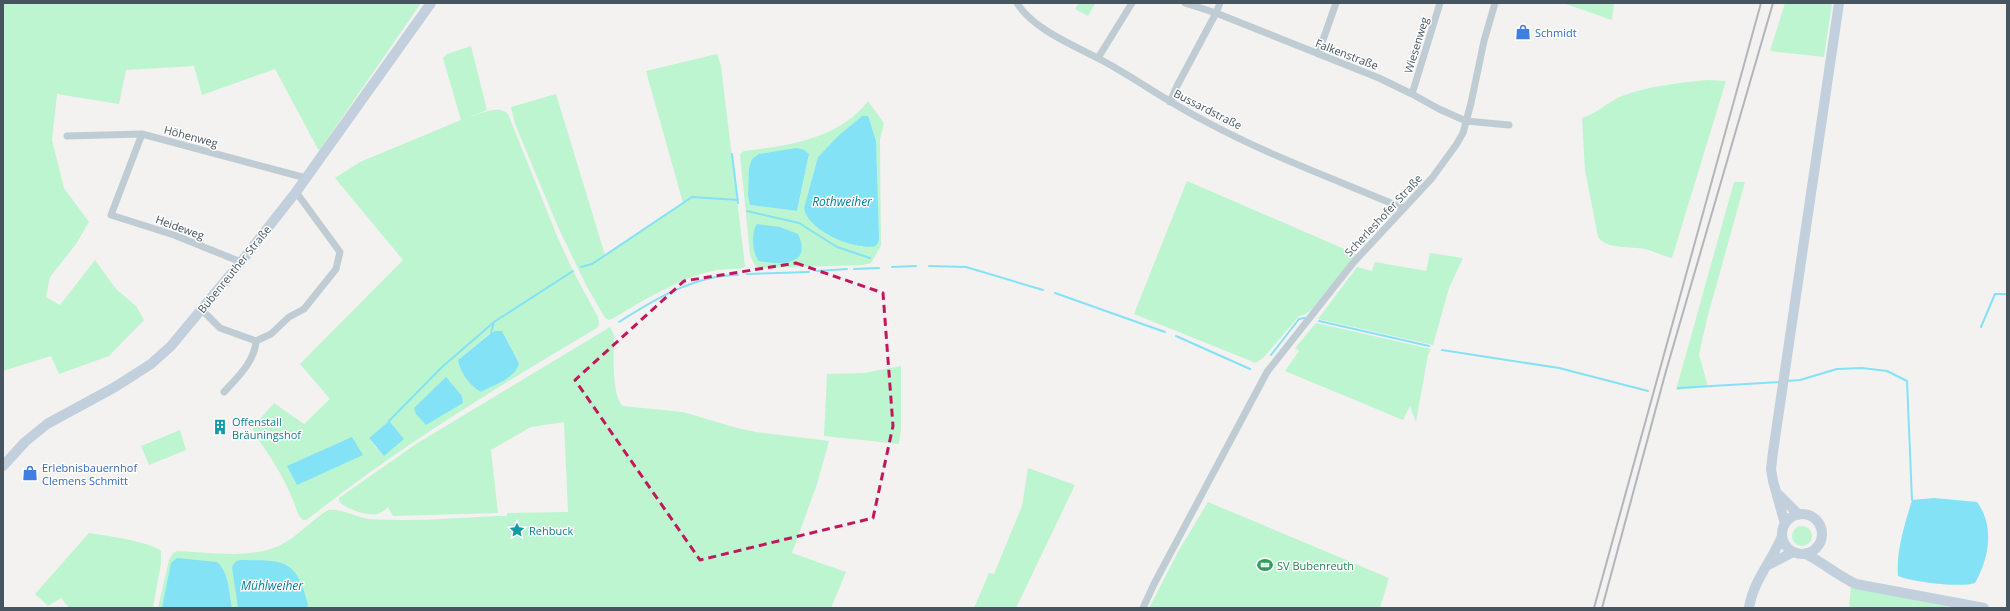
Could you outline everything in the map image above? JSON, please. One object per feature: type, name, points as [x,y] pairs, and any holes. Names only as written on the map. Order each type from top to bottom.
[{"type":"street","name":"Bubenreuther Straße","points":[[3,466],[25,442],[47,424],[115,387],[151,364],[171,346],[241,262],[296,192],[431,3]]},
{"type":"street","name":"Bussardstraße","points":[[1017,3],[1020,9],[1039,26],[1098,58],[1203,121],[1403,208]]},
{"type":"street","points":[[1098,58],[1132,3]]},
{"type":"street","name":"Falkenstraße","points":[[1185,3],[1216,13],[1379,78],[1439,109],[1466,121]]},
{"type":"street","points":[[1170,102],[1220,3]]},
{"type":"street","points":[[1318,54],[1336,3]]},
{"type":"street","name":"Wiesenweg","points":[[1412,94],[1440,3]]},
{"type":"street","name":"Scherleshofer Straße","points":[[1143,608],[1154,584],[1264,379],[1353,263],[1445,161],[1463,133],[1484,42],[1496,3]]},
{"type":"street","points":[[1785,524],[1771,469],[1839,3]]},
{"type":"street","points":[[1466,121],[1509,125]]},
{"type":"street","name":"Höhenweg","points":[[67,136],[142,134],[306,178]]},
{"type":"street","name":"Heideweg","points":[[142,134],[111,215],[174,235],[241,262]]},
{"type":"street","points":[[202,310],[220,328],[256,341],[271,334],[289,317],[304,308],[336,269],[340,252],[296,192]]},
{"type":"street","points":[[224,392],[243,371],[255,348],[256,341]]},
{"type":"street","points":[[1776,492],[1799,514]]},
{"type":"street","points":[[1749,608],[1753,589],[1760,574],[1768,565],[1782,536],[1785,524],[1788,520],[1799,514],[1805,514],[1816,520],[1822,530],[1820,542],[1822,555],[1827,566]]},
{"type":"street","points":[[1782,536],[1784,542],[1793,552]]},
{"type":"street","points":[[1806,554],[1812,552],[1820,542]]},
{"type":"street","points":[[1768,565],[1793,552],[1806,554],[1842,577],[1865,586],[1984,608]]},
{"type":"highlighted area","points":[[796,263],[883,293],[893,426],[873,518],[700,560],[575,380],[684,281]]},
{"type":"green space","points":[[3,3],[421,3],[319,151],[275,69],[202,95],[194,66],[126,70],[119,104],[57,94],[52,140],[64,188],[89,222],[76,244],[50,277],[46,297],[60,305],[95,260],[116,289],[136,306],[144,320],[109,356],[59,374],[51,356],[3,371]]},
{"type":"green space","points":[[1079,3],[1095,4],[1088,16],[1075,9]]},
{"type":"green space","points":[[1563,3],[1614,3],[1612,20]]},
{"type":"green space","points":[[1785,3],[1832,3],[1824,57],[1770,51]]},
{"type":"green space","points":[[471,46],[487,110],[469,117],[495,110],[504,111],[508,114],[557,236],[573,271],[598,317],[599,325],[597,328],[488,394],[416,440],[306,520],[303,520],[298,513],[280,473],[253,432],[253,427],[274,403],[304,424],[330,399],[300,364],[403,260],[335,178],[360,162],[461,120],[443,58],[447,54]],"holes":[[[502,331],[519,362],[517,368],[509,377],[481,392],[466,379],[458,360],[490,333]],[[389,421],[377,449],[369,438]]]},
{"type":"green space","points":[[717,54],[721,66],[745,266],[744,268],[716,270],[689,278],[663,290],[609,320],[605,318],[586,285],[558,227],[515,124],[511,107],[556,94],[605,255],[683,203],[646,71]]},
{"type":"green space","points":[[1707,80],[1726,81],[1672,258],[1645,249],[1614,246],[1602,241],[1598,237],[1585,170],[1582,118],[1592,114],[1622,96],[1664,85]]},
{"type":"green space","points":[[868,101],[884,123],[880,139],[881,246],[871,263],[863,265],[760,268],[755,266],[750,255],[740,154],[744,151],[795,143],[812,138],[843,124],[856,114]],"holes":[[[862,116],[869,118],[876,141],[862,247],[835,238],[804,208],[818,157],[838,136]],[[809,154],[797,211],[750,205]]]},
{"type":"green space","points":[[1187,181],[1356,254],[1312,309],[1306,314],[1299,316],[1264,357],[1256,363],[1134,314]]},
{"type":"green space","points":[[1734,182],[1745,182],[1707,319],[1699,354],[1708,387],[1676,390]]},
{"type":"green space","points":[[1430,253],[1463,258],[1449,288],[1433,345],[1318,319],[1357,267],[1372,271],[1375,262],[1426,271]]},
{"type":"green space","points":[[1316,323],[1431,349],[1428,355],[1416,422],[1410,406],[1403,420],[1285,371],[1299,351],[1295,348]]},
{"type":"green space","points":[[610,327],[614,335],[615,384],[619,401],[623,406],[683,412],[756,432],[829,441],[817,484],[792,553],[846,572],[831,608],[158,608],[169,560],[173,553],[177,551],[218,554],[260,552],[274,548],[286,542],[328,510],[343,511],[369,519],[401,520],[507,516],[507,513],[568,512],[564,422],[531,427],[491,450],[498,513],[393,516],[388,507],[378,514],[368,514],[346,507],[339,501],[339,498],[416,444]]},
{"type":"green space","points":[[901,366],[901,430],[899,444],[824,436],[827,374],[864,373]]},
{"type":"green space","points":[[180,430],[186,450],[149,465],[141,446]]},
{"type":"green space","points":[[1028,468],[1075,485],[1016,608],[974,608],[989,573],[994,574],[1022,506]]},
{"type":"green space","name":"SV Bubenreuth","points":[[1208,502],[1389,578],[1380,608],[1149,608],[1179,550]]},
{"type":"green space","points":[[1802,526],[1809,529],[1812,536],[1809,543],[1802,546],[1795,543],[1792,536],[1795,529]]},
{"type":"green space","points":[[89,533],[138,542],[161,551],[161,563],[153,608],[69,608],[61,598],[48,606],[35,594]]},
{"type":"green space","points":[[1851,585],[1954,608],[1851,608],[1849,606]]},
{"type":"water","name":"Rothweiher","points":[[862,116],[868,116],[876,141],[879,240],[876,246],[867,247],[834,238],[814,224],[807,216],[804,208],[818,157],[838,136]]},
{"type":"water","name":"Rothweiher","points":[[797,148],[804,150],[809,154],[797,211],[750,205],[748,195],[749,168],[752,159],[759,154]]},
{"type":"water","name":"Rothweiher","points":[[757,224],[780,227],[798,234],[801,252],[798,258],[785,263],[759,261],[755,253],[753,243],[754,232]]},
{"type":"water","points":[[495,331],[502,331],[519,363],[514,373],[509,377],[481,392],[466,379],[458,360]]},
{"type":"water","points":[[446,377],[462,396],[463,403],[426,425],[416,414],[414,408]]},
{"type":"water","points":[[389,421],[404,439],[384,456],[369,438]]},
{"type":"water","points":[[352,437],[363,455],[297,485],[287,466]]},
{"type":"water","points":[[1934,498],[1977,502],[1983,511],[1988,532],[1987,553],[1980,574],[1975,583],[1959,585],[1936,584],[1898,576],[1898,557],[1912,500]]},
{"type":"water","points":[[177,558],[217,562],[224,571],[226,577],[232,608],[162,608],[171,563]]},
{"type":"water","name":"Mühlweiher","points":[[240,560],[278,562],[293,570],[303,589],[308,605],[307,608],[238,608],[232,567],[235,562]]},
{"type":"waterway","points":[[732,154],[738,203]]},
{"type":"waterway","points":[[581,267],[592,264],[692,197],[738,200]]},
{"type":"waterway","points":[[747,211],[799,223],[837,247],[870,258]]},
{"type":"waterway","points":[[892,267],[916,266]]},
{"type":"waterway","points":[[929,266],[966,267],[1043,290]]},
{"type":"waterway","points":[[854,269],[879,268]]},
{"type":"waterway","points":[[817,271],[847,269]]},
{"type":"waterway","points":[[491,333],[494,322],[573,271]]},
{"type":"waterway","points":[[747,274],[809,272]]},
{"type":"waterway","points":[[619,322],[661,297],[691,284],[706,279],[738,275]]},
{"type":"waterway","points":[[1055,293],[1165,332]]},
{"type":"waterway","points":[[1981,327],[1995,294],[2007,294]]},
{"type":"waterway","points":[[1271,355],[1299,319],[1305,318]]},
{"type":"waterway","points":[[1319,321],[1429,346]]},
{"type":"waterway","points":[[389,421],[441,368],[494,322]]},
{"type":"waterway","points":[[1176,336],[1250,369]]},
{"type":"waterway","points":[[1442,350],[1559,368],[1648,391]]},
{"type":"waterway","points":[[1787,381],[1800,380],[1837,369],[1862,368],[1887,371],[1907,381],[1912,500]]},
{"type":"waterway","points":[[1678,388],[1781,382]]},
{"type":"railway","points":[[1594,608],[1761,3]]},
{"type":"railway","points":[[1602,608],[1666,371],[1773,3]]},
{"type":"place","name":"Schmidt","points":[[1523,32]]},
{"type":"place","name":"Offenstall Bräuningshof","points":[[220,427]]},
{"type":"place","name":"Erlebnisbauernhof Clemens Schmitt","points":[[30,473]]},
{"type":"place","name":"Rehbuck","points":[[517,530]]},
{"type":"place","name":"SV Bubenreuth","points":[[1265,565]]}]
